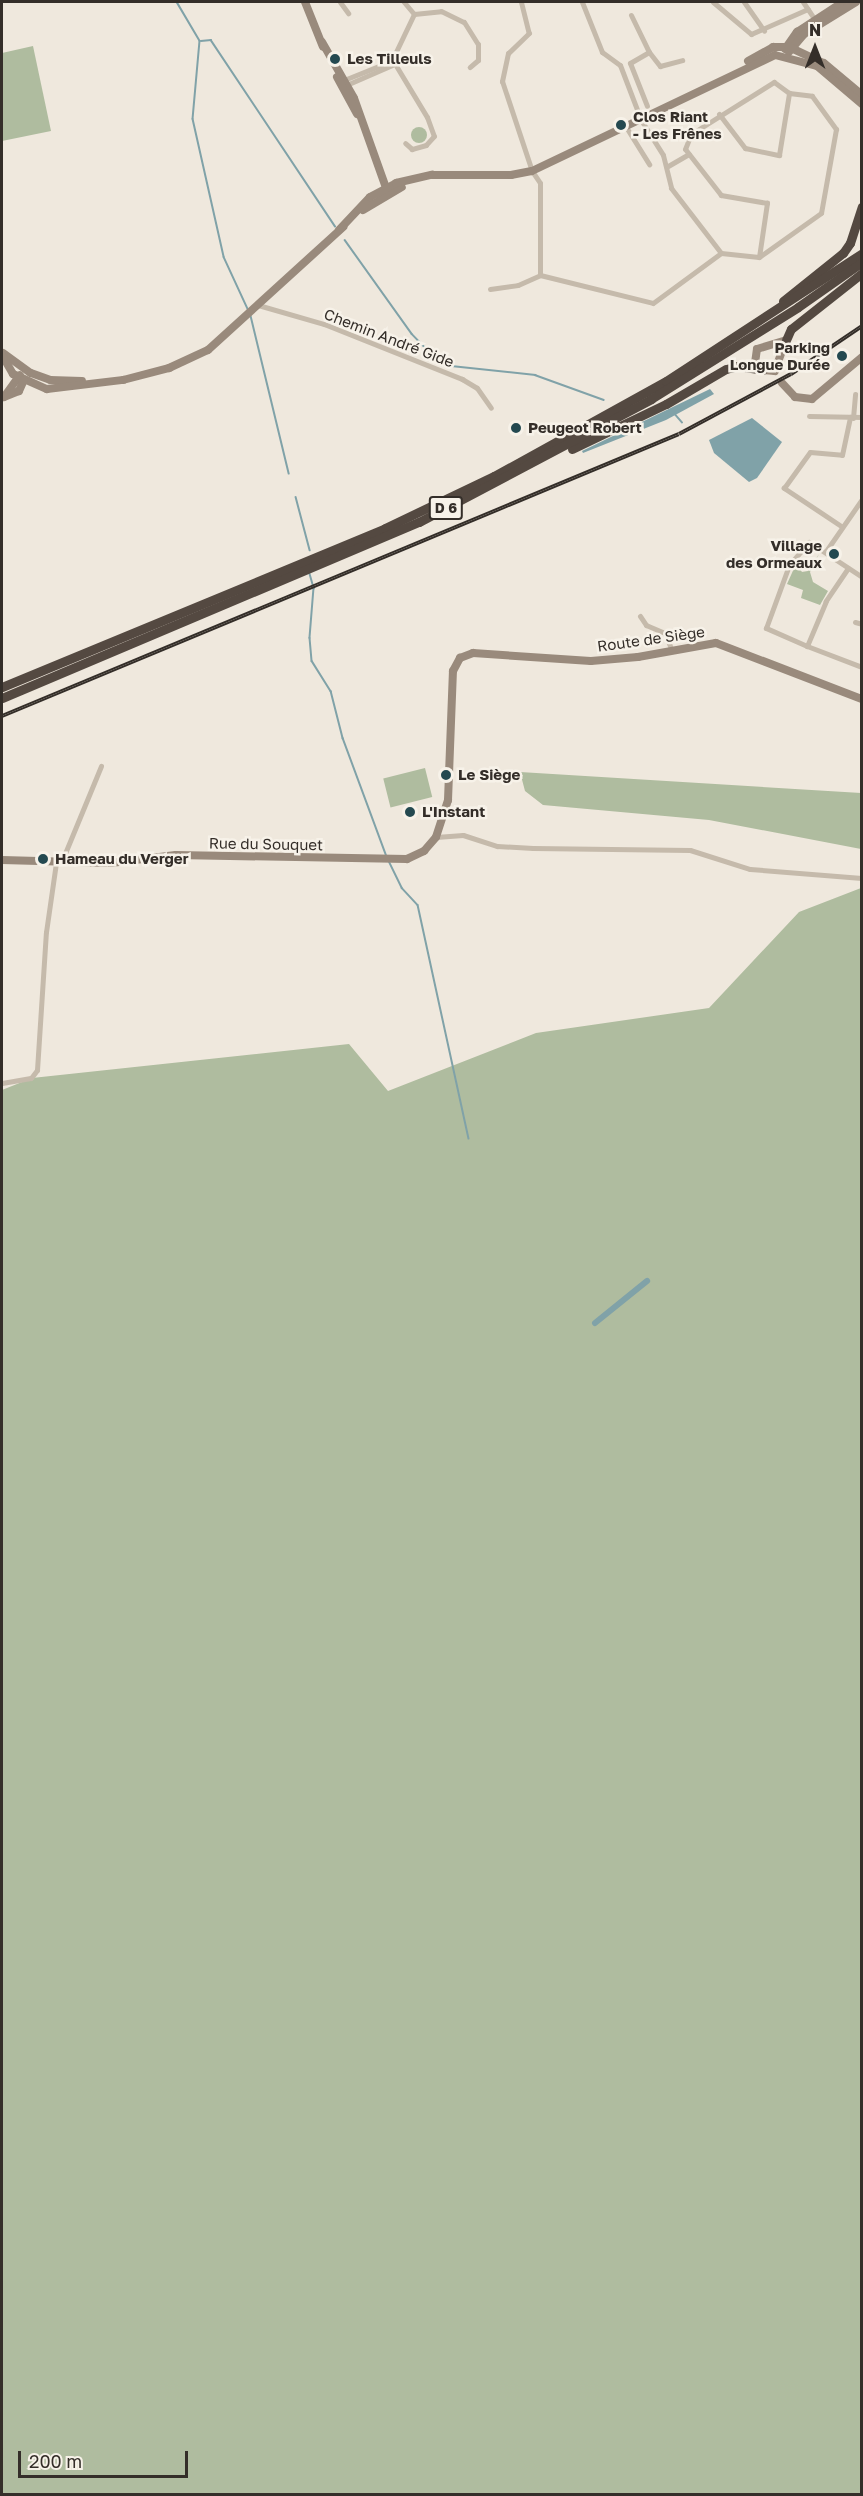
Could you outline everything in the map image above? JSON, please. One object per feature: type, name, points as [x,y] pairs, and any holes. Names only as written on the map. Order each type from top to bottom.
[{"type":"highway","name":"D 6","points":[[742,332],[843,253],[850,243],[861,207]]},
{"type":"highway","name":"D 6","points":[[2,687],[421,512],[600,419],[742,332],[861,253]]},
{"type":"highway","name":"D 6","points":[[2,698],[390,536],[458,502],[651,399],[798,307],[861,262]]},
{"type":"highway","points":[[786,340],[791,329],[861,273]]},
{"type":"highway","points":[[458,502],[656,409],[726,369],[738,366],[763,370]]},
{"type":"main road","points":[[305,2],[322,42],[362,120],[385,191]]},
{"type":"main road","points":[[2,354],[22,377],[48,389],[123,380],[169,368],[208,350],[249,313],[262,306],[339,230],[385,191],[413,178],[533,173],[724,77],[790,48],[817,22],[843,2]]},
{"type":"main road","points":[[790,48],[797,32],[856,2]]},
{"type":"main road","points":[[803,53],[800,43],[804,34]]},
{"type":"main road","points":[[790,48],[817,66],[861,104]]},
{"type":"main road","points":[[724,77],[763,52],[790,48],[824,63],[861,95]]},
{"type":"main road","points":[[339,230],[385,191]]},
{"type":"main road","points":[[779,377],[786,340],[757,349],[755,363],[763,370],[779,377],[795,397],[812,399],[861,357]]},
{"type":"main road","points":[[2,354],[45,378]]},
{"type":"main road","points":[[3,397],[19,391],[22,377],[20,366]]},
{"type":"main road","points":[[22,377],[63,382],[123,380]]},
{"type":"main road","name":"Route de Siège","points":[[436,837],[448,800],[451,686],[453,671],[460,658],[492,652],[591,661],[638,657],[671,649],[726,644],[784,671],[861,699]]},
{"type":"main road","name":"Rue du Souquet","points":[[2,860],[111,863],[176,855],[407,859],[424,851],[436,837]]},
{"type":"street","points":[[340,2],[348,12]]},
{"type":"street","points":[[404,2],[414,14]]},
{"type":"street","points":[[521,2],[529,33],[508,53],[502,81],[533,173],[540,183],[540,275]]},
{"type":"street","points":[[582,2],[602,52],[620,65],[641,120],[668,166],[671,188],[721,253]]},
{"type":"street","points":[[713,2],[751,34],[764,31],[808,9]]},
{"type":"street","points":[[744,2],[764,31]]},
{"type":"street","points":[[803,2],[817,22]]},
{"type":"street","points":[[414,14],[441,11],[464,22],[478,44],[478,60],[470,66]]},
{"type":"street","points":[[343,83],[392,62],[414,14]]},
{"type":"street","points":[[631,15],[660,66],[682,60]]},
{"type":"street","points":[[620,65],[630,63],[650,52]]},
{"type":"street","points":[[392,62],[427,117],[434,136],[426,145],[412,149],[405,143]]},
{"type":"street","points":[[630,63],[647,106]]},
{"type":"street","points":[[490,289],[518,285],[540,275],[653,303],[721,253],[759,257],[821,213],[836,129],[812,96],[789,93],[774,82],[768,83],[691,134],[685,149],[721,195],[767,203],[759,257]]},
{"type":"street","points":[[719,114],[745,148],[778,155],[789,93]]},
{"type":"street","points":[[852,95],[861,100]]},
{"type":"street","points":[[626,128],[649,164]]},
{"type":"street","points":[[668,166],[688,154]]},
{"type":"street","name":"Chemin André Gide","points":[[262,306],[324,324],[462,379],[477,388],[491,408]]},
{"type":"street","points":[[841,526],[784,488],[810,452],[842,455],[855,393]]},
{"type":"street","points":[[809,416],[861,417]]},
{"type":"street","points":[[826,551],[861,499]]},
{"type":"street","points":[[861,577],[826,551],[809,542],[789,565],[766,628],[861,667]]},
{"type":"street","points":[[807,646],[826,601],[848,568]]},
{"type":"street","points":[[640,616],[643,623],[667,636],[671,649]]},
{"type":"street","points":[[2,1083],[31,1078],[37,1070],[46,932],[58,863],[101,766]]},
{"type":"street","points":[[436,837],[464,835],[497,846],[533,848],[690,849],[750,870],[861,878]]},
{"type":"green space","points":[[33,46],[51,131],[2,141],[2,53]]},
{"type":"green space","points":[[416,127],[422,127],[427,135],[425,141],[416,143],[411,138],[411,132]]},
{"type":"green space","points":[[819,554],[810,572],[813,582],[828,591],[820,605],[801,598],[803,590],[787,584],[796,564],[802,572],[808,571]]},
{"type":"green space","points":[[425,768],[432,797],[391,808],[383,778]]},
{"type":"green space","points":[[520,772],[861,793],[861,849],[709,820],[543,805],[525,791]]},
{"type":"green space","points":[[861,888],[861,2494],[2,2494],[2,1090],[32,1078],[349,1044],[388,1091],[536,1033],[709,1008],[799,912]]},
{"type":"water","points":[[710,389],[714,394],[666,420],[583,453],[582,451]]},
{"type":"water","points":[[752,418],[782,442],[757,478],[749,482],[714,453],[709,440]]},
{"type":"waterway","points":[[177,2],[200,41],[193,119],[224,257],[248,309]]},
{"type":"waterway","points":[[201,41],[211,40],[335,226]]},
{"type":"waterway","points":[[345,240],[412,334],[442,365],[535,375],[604,400]]},
{"type":"waterway","points":[[251,316],[289,473]]},
{"type":"waterway","points":[[675,414],[682,422]]},
{"type":"waterway","points":[[296,497],[310,550]]},
{"type":"waterway","points":[[310,574],[314,588],[310,638],[312,661],[331,691],[343,738],[387,857]]},
{"type":"waterway","points":[[389,861],[402,888],[418,905],[469,1138]]},
{"type":"waterway","points":[[595,1323],[647,1281]]},
{"type":"railway","points":[[2,716],[679,434],[791,374],[862,326]]},
{"type":"place","name":"Les Tilleuls","points":[[335,59]]},
{"type":"place","name":"Clos Riant - Les Frênes","points":[[621,125]]},
{"type":"place","name":"Parking Longue Durée","points":[[842,356]]},
{"type":"place","name":"Peugeot Robert","points":[[516,428]]},
{"type":"place","name":"Village des Ormeaux","points":[[834,554]]},
{"type":"place","name":"Le Siège","points":[[446,775]]},
{"type":"place","name":"L'Instant","points":[[410,812]]},
{"type":"place","name":"Hameau du Verger","points":[[43,859]]}]
